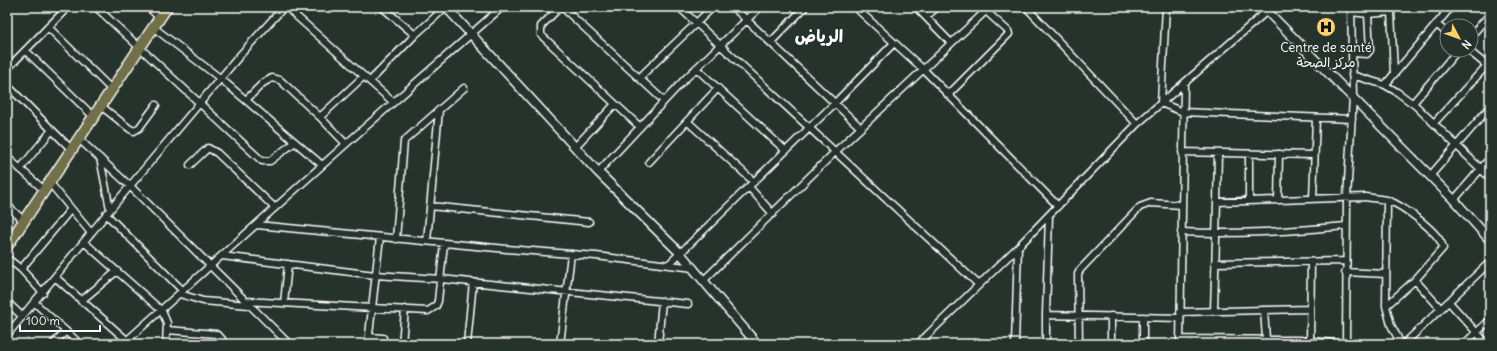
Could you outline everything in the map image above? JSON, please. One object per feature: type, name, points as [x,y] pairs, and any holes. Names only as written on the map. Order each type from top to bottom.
[{"type":"main road","points":[[7,246],[167,7]]},
{"type":"street","points":[[7,70],[68,7]]},
{"type":"street","points":[[96,7],[262,161],[270,161],[295,142]]},
{"type":"street","points":[[148,7],[160,18]]},
{"type":"street","points":[[382,7],[414,35]]},
{"type":"street","points":[[370,81],[414,35],[446,7],[598,172],[694,268],[757,344]]},
{"type":"street","points":[[55,277],[127,343],[322,165],[471,34],[494,10],[502,7]]},
{"type":"street","points":[[639,126],[541,35],[541,26],[561,7],[640,77],[664,101]]},
{"type":"street","points":[[678,7],[979,285]]},
{"type":"street","points":[[640,77],[713,7]]},
{"type":"street","points":[[733,7],[861,128]]},
{"type":"street","points":[[598,172],[639,126],[696,68],[760,7]]},
{"type":"street","points":[[770,42],[805,7]]},
{"type":"street","points":[[855,7],[923,69],[1058,206]]},
{"type":"street","points":[[916,7],[952,43]]},
{"type":"street","points":[[926,17],[937,7]]},
{"type":"street","points":[[1026,7],[1138,124]]},
{"type":"street","points":[[1161,103],[1166,7]]},
{"type":"street","points":[[1438,7],[1446,13]]},
{"type":"street","points":[[1385,85],[1451,7]]},
{"type":"street","points":[[7,335],[35,303],[108,211],[283,8],[393,102]]},
{"type":"street","points":[[918,344],[1018,247],[1138,124],[1267,8],[1454,200],[1490,240]]},
{"type":"street","points":[[704,280],[835,152],[988,9],[1009,34],[948,95]]},
{"type":"street","points":[[1184,83],[1180,342],[1266,339],[1346,344],[1345,261],[1353,97],[1351,10],[1368,14],[1391,10],[1394,73]]},
{"type":"street","points":[[1352,53],[1367,54],[1370,50],[1368,14]]},
{"type":"street","points":[[1479,27],[1490,14]]},
{"type":"street","points":[[48,27],[112,90]]},
{"type":"street","points":[[153,27],[221,79],[322,165]]},
{"type":"street","points":[[668,265],[810,128],[894,43]]},
{"type":"street","points":[[26,51],[94,117]]},
{"type":"street","points":[[1412,103],[1451,58]]},
{"type":"street","points":[[1434,124],[1489,65],[1479,58]]},
{"type":"street","points":[[696,68],[786,151]]},
{"type":"street","points":[[1352,75],[1385,85],[1412,103],[1490,178]]},
{"type":"street","points":[[320,117],[364,76]]},
{"type":"street","points":[[246,100],[263,83],[272,78],[280,80],[320,117],[346,144]]},
{"type":"street","points":[[7,86],[72,150]]},
{"type":"street","points":[[396,239],[404,141],[464,88]]},
{"type":"street","points":[[650,162],[718,88]]},
{"type":"street","points":[[1161,103],[1183,112],[1352,119]]},
{"type":"street","points":[[575,147],[615,104]]},
{"type":"street","points":[[101,106],[130,129],[134,130],[139,128],[156,105]]},
{"type":"street","points":[[1430,176],[1490,107]]},
{"type":"street","points":[[427,242],[439,110]]},
{"type":"street","points":[[1313,199],[1316,118]]},
{"type":"street","points":[[688,121],[754,182]]},
{"type":"street","points":[[20,169],[52,130]]},
{"type":"street","points":[[79,139],[130,186],[289,344]]},
{"type":"street","points":[[190,165],[208,148],[217,154],[275,208]]},
{"type":"street","points":[[1182,152],[1249,155],[1314,155]]},
{"type":"street","points":[[1214,311],[1218,153]]},
{"type":"street","points":[[1278,200],[1279,154]]},
{"type":"street","points":[[1249,155],[1249,201]]},
{"type":"street","points":[[7,157],[20,169],[47,187],[71,209],[91,233]]},
{"type":"street","points":[[100,158],[108,211],[182,293],[203,302],[284,303],[428,311],[433,309],[438,301],[444,243]]},
{"type":"street","points":[[1454,200],[1490,158]]},
{"type":"street","points":[[749,187],[773,214]]},
{"type":"street","points":[[1217,202],[1365,197],[1387,200],[1404,207],[1423,223],[1443,246],[1441,252],[1415,280],[1386,306]]},
{"type":"street","points":[[1387,200],[1386,306],[1391,325],[1401,344]]},
{"type":"street","points":[[1078,344],[1078,274],[1084,264],[1140,207],[1151,203],[1182,205]]},
{"type":"street","points":[[7,205],[24,221]]},
{"type":"street","points":[[430,206],[589,222]]},
{"type":"street","points":[[21,269],[71,209]]},
{"type":"street","points":[[1046,344],[1050,215]]},
{"type":"street","points":[[258,225],[427,242],[570,254],[694,268]]},
{"type":"street","points":[[1181,232],[1216,233],[1296,231],[1346,226]]},
{"type":"street","points":[[368,344],[380,237]]},
{"type":"street","points":[[84,242],[162,311],[166,319],[166,344]]},
{"type":"street","points":[[1015,344],[1018,247]]},
{"type":"street","points":[[560,344],[570,254]]},
{"type":"street","points":[[222,256],[375,275],[441,279],[688,304]]},
{"type":"street","points":[[7,258],[21,269],[43,293]]},
{"type":"street","points":[[1215,263],[1345,261]]},
{"type":"street","points":[[1311,262],[1311,342]]},
{"type":"street","points":[[1404,344],[1490,262]]},
{"type":"street","points":[[284,303],[288,264]]},
{"type":"street","points":[[81,301],[117,271]]},
{"type":"street","points":[[1345,272],[1386,274]]},
{"type":"street","points":[[1415,280],[1441,309]]},
{"type":"street","points":[[467,344],[473,282]]},
{"type":"street","points":[[658,344],[662,301]]},
{"type":"street","points":[[7,302],[23,316]]},
{"type":"street","points":[[1449,302],[1487,344]]},
{"type":"street","points":[[35,303],[80,344]]},
{"type":"street","points":[[402,344],[405,309]]},
{"type":"street","points":[[1046,315],[1143,317],[1214,311],[1310,309]]},
{"type":"street","points":[[1264,310],[1266,339]]},
{"type":"street","points":[[1111,316],[1111,344]]},
{"type":"street","points":[[1143,317],[1143,344]]},
{"type":"street","points":[[1464,344],[1490,320]]},
{"type":"street","points":[[167,330],[216,334],[222,339],[223,344]]},
{"type":"street","points":[[52,344],[66,331]]},
{"type":"street","points":[[369,337],[384,338]]},
{"type":"place","name":"Centre de santé مركز الصحة","points":[[1326,27]]},
{"type":"district","name":"الرياض","points":[[819,36]]}]
